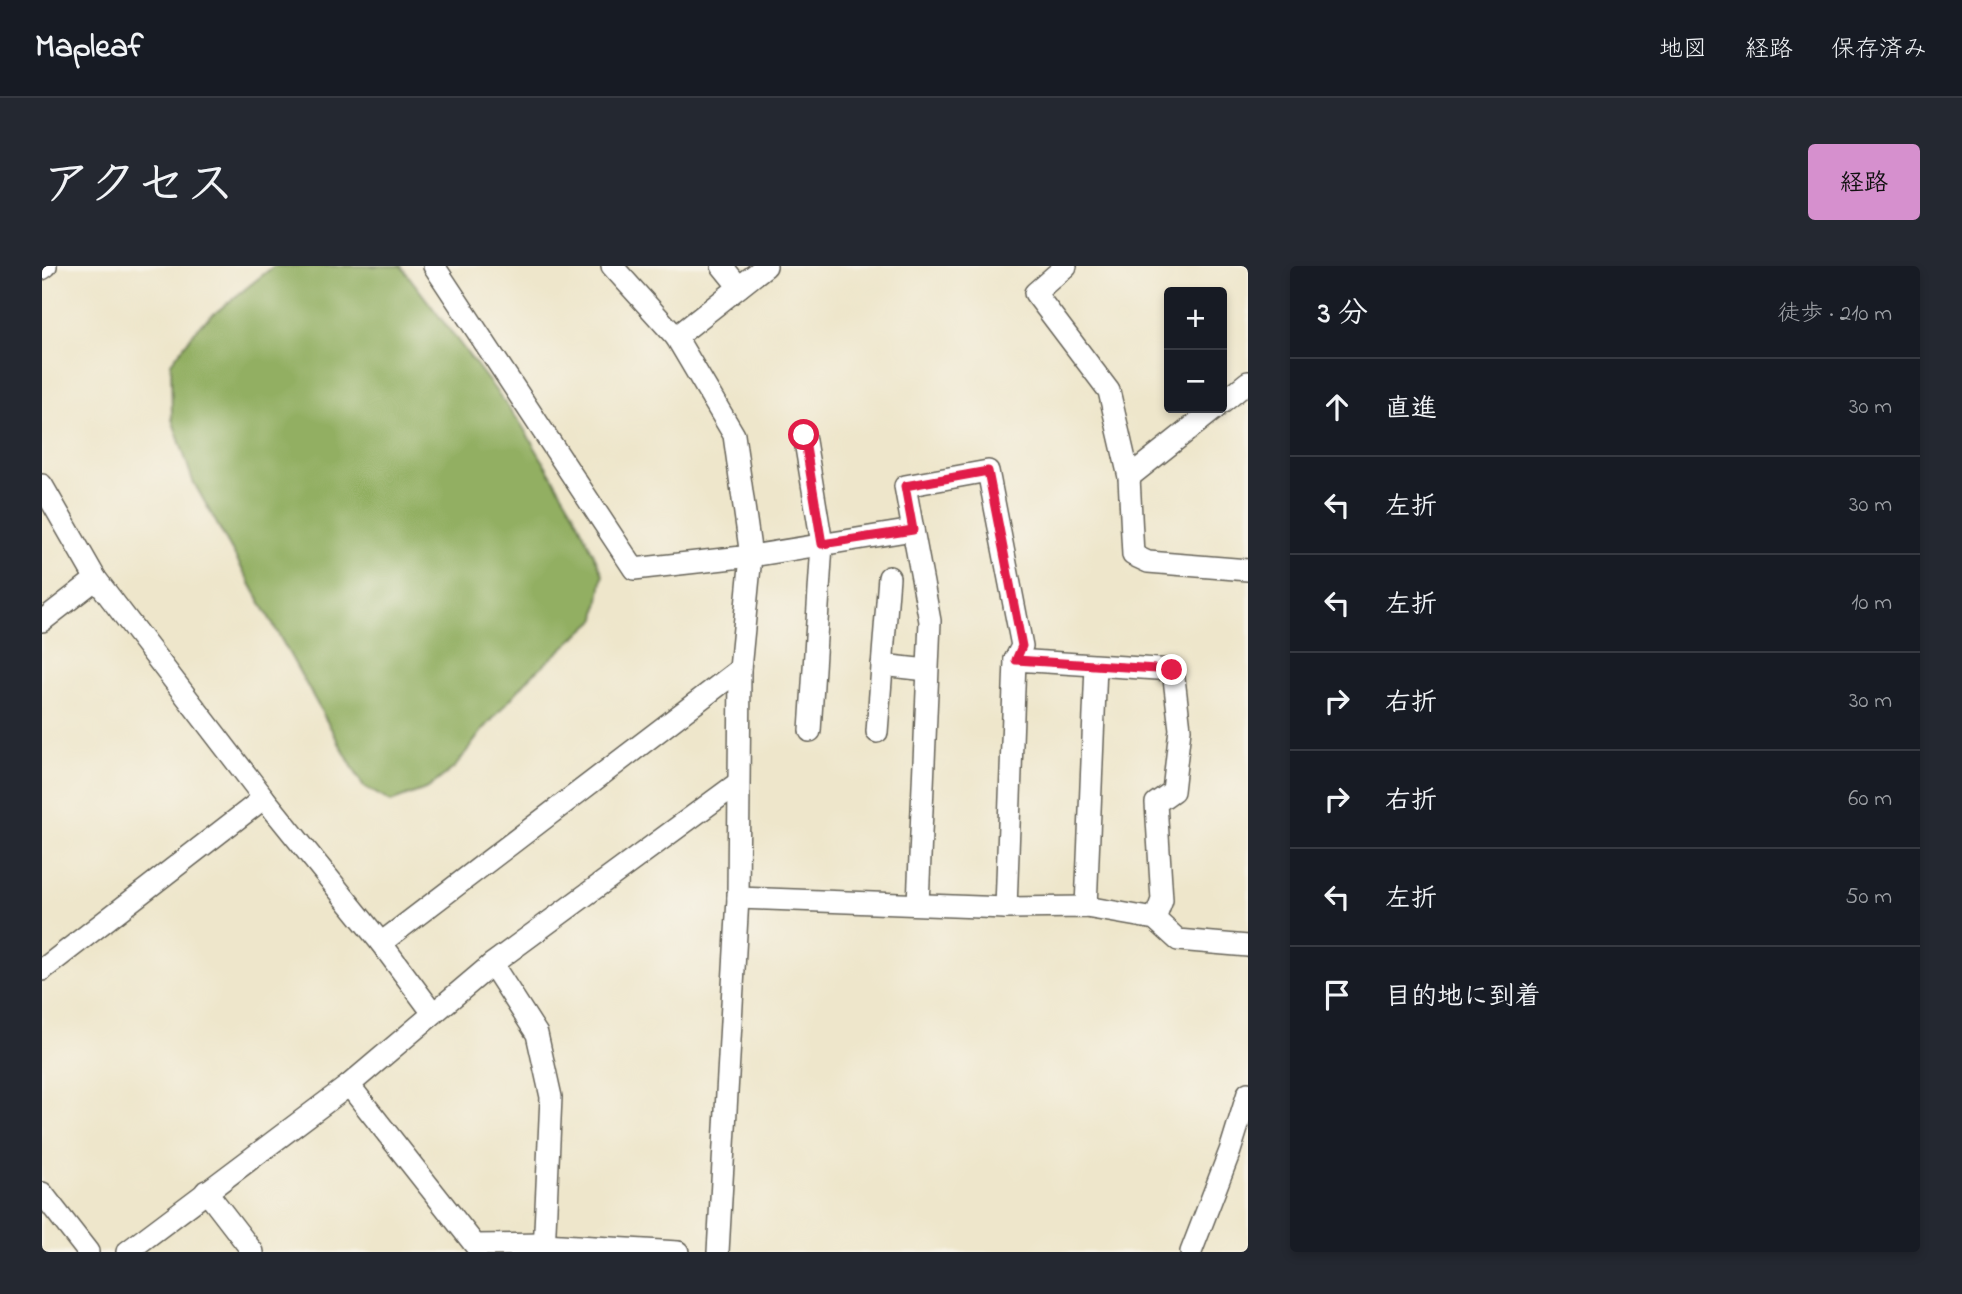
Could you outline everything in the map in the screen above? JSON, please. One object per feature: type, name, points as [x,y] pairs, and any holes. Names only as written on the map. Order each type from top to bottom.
[{"type":"street","points":[[42,270],[46,266]]},
{"type":"street","points":[[434,266],[634,569],[751,556],[913,530]]},
{"type":"street","points":[[612,266],[676,337],[734,435],[751,556],[740,670],[738,898],[718,1252]]},
{"type":"street","points":[[722,266],[739,287]]},
{"type":"street","points":[[676,337],[766,266]]},
{"type":"street","points":[[1066,266],[1035,293],[1109,391],[1129,477],[1133,555],[1149,562],[1248,570]]},
{"type":"street","points":[[1227,399],[1248,382]]},
{"type":"street","points":[[1129,477],[1210,413]]},
{"type":"street","points":[[804,435],[822,544],[810,731]]},
{"type":"street","points":[[918,904],[930,621],[905,486],[988,471],[1022,646],[1016,660],[1006,908]]},
{"type":"street","points":[[42,485],[96,579],[433,1013]]},
{"type":"street","points":[[877,732],[890,577]]},
{"type":"street","points":[[42,621],[96,579]]},
{"type":"street","points":[[1016,660],[1172,670],[1180,729],[1173,791],[1156,803],[1162,900],[1155,919]]},
{"type":"street","points":[[882,665],[926,670]]},
{"type":"street","points":[[1086,907],[1096,666]]},
{"type":"street","points":[[381,943],[740,670]]},
{"type":"street","points":[[127,1252],[349,1085],[492,964],[738,783]]},
{"type":"street","points":[[42,970],[264,797]]},
{"type":"street","points":[[738,898],[1006,908],[1086,907],[1155,919],[1178,940],[1248,946]]},
{"type":"street","points":[[492,964],[537,1034],[551,1097],[544,1248]]},
{"type":"street","points":[[349,1085],[475,1245],[678,1252]]},
{"type":"street","points":[[1191,1252],[1239,1152],[1248,1093]]},
{"type":"street","points":[[206,1191],[253,1252]]},
{"type":"street","points":[[42,1193],[88,1252]]},
{"type":"green space","points":[[274,266],[401,266],[521,424],[574,513],[603,574],[596,619],[531,676],[482,731],[455,767],[428,788],[391,802],[363,786],[193,481],[172,419],[171,363],[200,325]]},
{"type":"route","points":[[804,435],[822,544],[913,530],[905,486],[988,471],[1022,646],[1016,660],[1172,670]]}]
